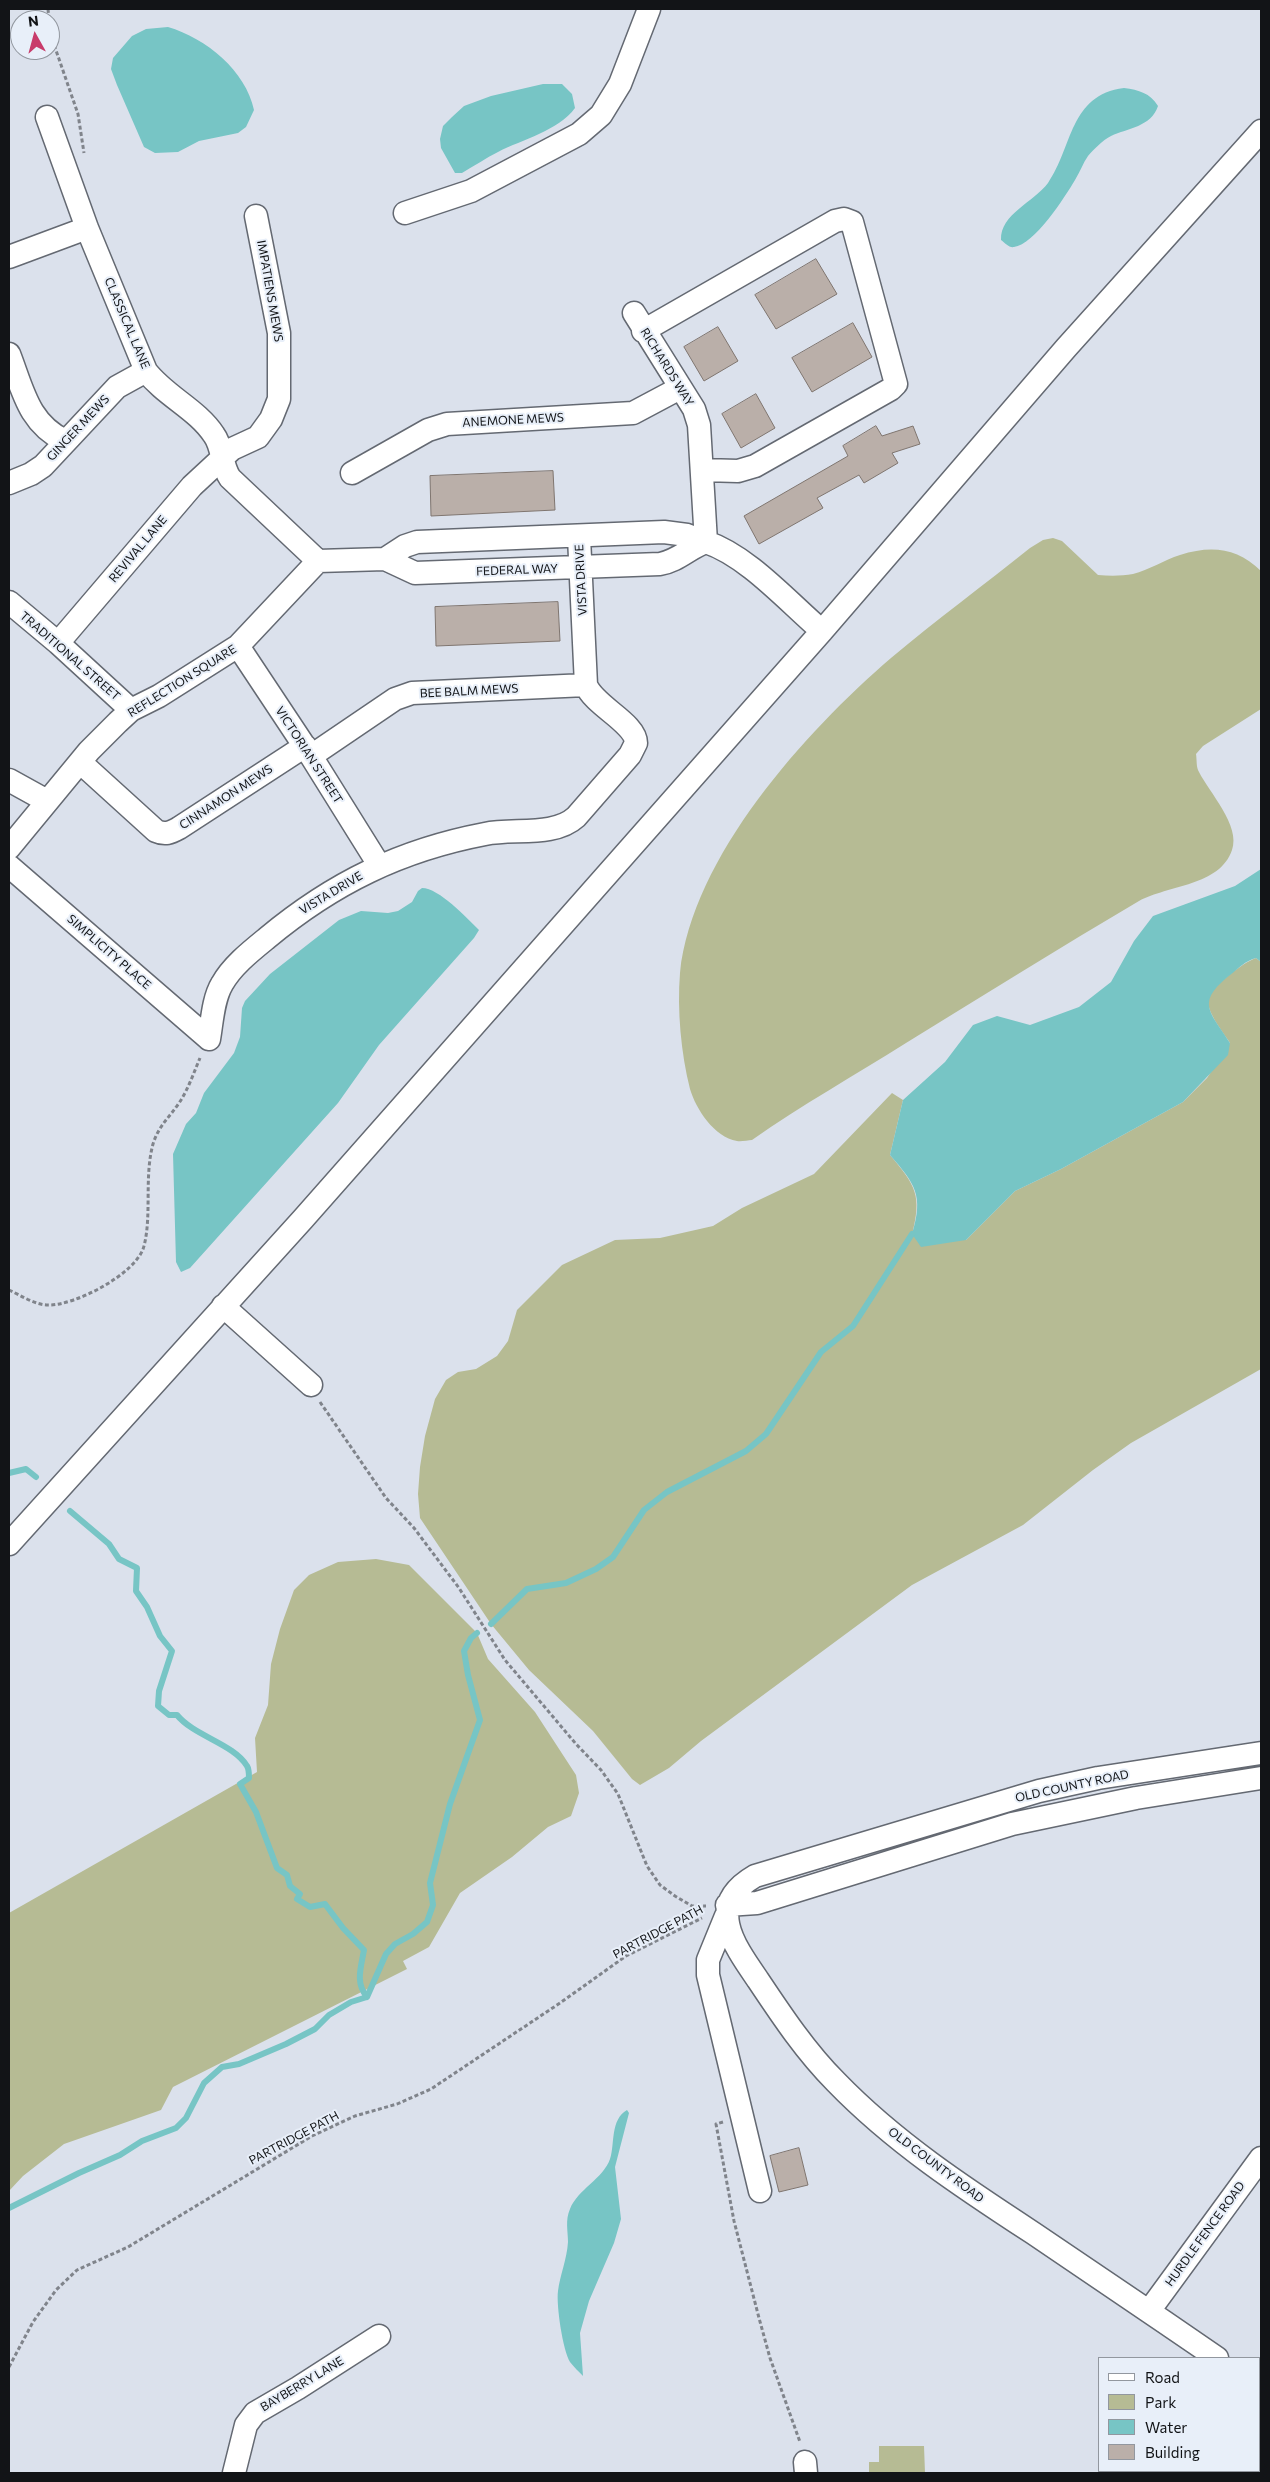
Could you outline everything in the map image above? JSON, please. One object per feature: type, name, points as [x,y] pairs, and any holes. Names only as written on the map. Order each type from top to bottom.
[{"type":"street","points":[[405,212],[471,190],[580,134],[601,115],[620,84],[649,9]]},
{"type":"street","name":"CLASSICAL LANE","points":[[47,118],[87,228],[146,371],[156,384],[216,436],[221,457],[230,478],[318,561]]},
{"type":"street","points":[[9,1544],[303,1219],[822,631],[1066,348],[1261,131]]},
{"type":"street","name":"IMPATIENS MEWS","points":[[221,457],[232,449],[251,441],[263,431],[271,419],[279,399],[279,332],[256,216]]},
{"type":"street","name":"RICHARDS WAY","points":[[703,470],[738,471],[755,466],[891,389],[896,384],[852,222],[844,219],[834,221],[639,322],[694,409],[699,425],[706,542]]},
{"type":"street","points":[[9,257],[87,228]]},
{"type":"street","points":[[9,354],[34,415],[50,434],[65,441]]},
{"type":"street","name":"GINGER MEWS","points":[[9,483],[31,474],[43,466],[117,387],[146,371]]},
{"type":"street","name":"ANEMONE MEWS","points":[[352,473],[428,430],[447,424],[633,413],[680,388]]},
{"type":"street","name":"REVIVAL LANE","points":[[58,643],[192,486],[221,457]]},
{"type":"street","points":[[385,559],[405,546],[417,542],[579,537],[664,532],[687,535],[724,548],[751,568],[822,631]]},
{"type":"street","name":"VISTA DRIVE","points":[[209,1039],[221,985],[229,974],[256,947],[297,913],[341,885],[379,865],[436,844],[488,833],[560,827],[571,822],[624,762],[636,743],[628,728],[594,699],[586,685],[579,537]]},
{"type":"street","name":"FEDERAL WAY","points":[[318,561],[385,559],[415,573],[669,563],[680,558],[694,546],[706,542]]},
{"type":"street","name":"REFLECTION SQUARE","points":[[9,848],[80,762],[131,710],[158,696],[238,646],[318,561]]},
{"type":"street","name":"TRADITIONAL STREET","points":[[9,602],[58,643],[131,710]]},
{"type":"street","name":"VICTORIAN STREET","points":[[238,646],[308,751],[379,865]]},
{"type":"street","name":"BEE BALM MEWS","points":[[308,751],[395,699],[412,693],[586,685]]},
{"type":"street","name":"CINNAMON MEWS","points":[[80,762],[156,831],[163,834],[170,833],[179,828],[308,751]]},
{"type":"street","points":[[9,780],[48,801]]},
{"type":"street","name":"SIMPLICITY PLACE","points":[[9,866],[209,1039]]},
{"type":"street","points":[[223,1306],[311,1385]]},
{"type":"street","name":"OLD COUNTY ROAD","points":[[1216,2357],[962,2186],[882,2125],[836,2082],[802,2042],[742,1956],[726,1911],[738,1888],[754,1876],[924,1824],[1039,1792],[1098,1778],[1261,1753]]},
{"type":"street","points":[[1178,1766],[1183,1790]]},
{"type":"street","name":"OLD COUNTY ROAD","points":[[726,1911],[1012,1824],[1081,1808],[1261,1778]]},
{"type":"street","points":[[924,1824],[932,1848]]},
{"type":"street","points":[[726,1911],[708,1960],[708,1975],[760,2191]]},
{"type":"street","name":"HURDLE FENCE ROAD","points":[[1149,2311],[1261,2158]]},
{"type":"street","name":"BAYBERRY LANE","points":[[234,2473],[246,2425],[255,2413],[379,2336]]},
{"type":"path","points":[[9,1290],[45,1306],[64,1305],[94,1293],[133,1263],[144,1248],[147,1185],[153,1144],[162,1122],[180,1103],[209,1039]]},
{"type":"path","points":[[311,1385],[359,1460],[386,1498],[414,1528],[459,1588],[505,1660],[576,1744],[601,1770],[618,1794],[647,1866],[660,1884],[692,1906],[726,1911]]},
{"type":"path","name":"PARTRIDGE PATH","points":[[9,2367],[33,2322],[56,2290],[78,2270],[128,2247],[312,2136],[355,2116],[397,2104],[431,2089],[553,2008],[626,1956],[726,1911]]},
{"type":"path","points":[[743,2117],[716,2124],[721,2158],[734,2221],[759,2318],[770,2358],[795,2425],[805,2467]]},
{"type":"green space","points":[[1053,538],[1062,541],[1098,575],[1116,576],[1133,574],[1180,555],[1203,550],[1233,553],[1243,557],[1261,571],[1261,709],[1203,746],[1196,754],[1198,770],[1223,810],[1232,830],[1234,841],[1226,862],[1205,878],[1139,901],[829,1090],[752,1140],[739,1141],[721,1134],[701,1113],[690,1089],[682,1046],[679,1002],[680,973],[689,929],[706,885],[729,842],[758,800],[790,760],[823,722],[858,688],[908,644],[1030,548],[1043,540]]},
{"type":"green space","points":[[1256,958],[1261,962],[1261,1369],[1131,1443],[1023,1525],[912,1585],[701,1741],[669,1768],[640,1785],[632,1779],[593,1731],[529,1670],[491,1624],[420,1518],[418,1494],[425,1436],[435,1399],[446,1380],[458,1372],[476,1369],[497,1356],[508,1341],[517,1310],[562,1265],[615,1240],[660,1238],[713,1226],[742,1208],[814,1174],[892,1093],[903,1100],[890,1155],[906,1175],[914,1192],[916,1210],[912,1235],[966,1240],[1015,1191],[1061,1169],[1183,1102],[1207,1078],[1230,1043],[1210,1012],[1208,1001],[1210,996],[1214,989],[1228,976]]},
{"type":"green space","points":[[376,1559],[409,1565],[477,1633],[488,1659],[535,1712],[576,1775],[579,1793],[571,1816],[548,1827],[512,1857],[460,1893],[429,1947],[403,1961],[407,1969],[173,2087],[161,2110],[64,2144],[23,2176],[9,2191],[9,1913],[257,1772],[255,1738],[268,1705],[271,1664],[280,1629],[294,1590],[309,1575],[338,1562]]},
{"type":"green space","points":[[879,2446],[924,2446],[925,2473],[869,2473],[869,2462],[879,2462]]},
{"type":"water","points":[[168,27],[196,39],[210,48],[222,58],[243,82],[254,110],[246,127],[238,133],[199,141],[178,152],[155,153],[144,147],[111,69],[113,58],[132,36],[146,29]]},
{"type":"water","points":[[543,84],[562,84],[572,94],[575,108],[568,116],[550,129],[484,159],[462,173],[455,173],[441,148],[440,139],[443,126],[464,106],[491,96]]},
{"type":"water","points":[[1124,88],[1148,95],[1158,106],[1155,113],[1145,123],[1111,136],[1099,145],[1088,156],[1077,177],[1048,219],[1031,238],[1014,247],[1007,245],[1001,240],[1002,231],[1006,223],[1048,183],[1082,112],[1092,101],[1106,93]]},
{"type":"water","points":[[1261,869],[1261,962],[1256,958],[1242,965],[1219,985],[1209,1000],[1212,1015],[1230,1043],[1228,1055],[1183,1102],[1061,1169],[1015,1191],[966,1240],[921,1247],[912,1234],[917,1209],[915,1191],[906,1174],[890,1155],[903,1100],[945,1062],[973,1025],[997,1016],[1030,1025],[1079,1007],[1111,982],[1134,941],[1153,916],[1235,886]]},
{"type":"water","points":[[422,888],[429,889],[444,898],[467,918],[479,930],[474,938],[379,1045],[338,1103],[190,1268],[181,1272],[176,1262],[173,1154],[186,1124],[196,1113],[204,1093],[234,1053],[240,1037],[242,1008],[245,1001],[270,974],[339,920],[361,911],[388,913],[398,911],[412,902],[418,891]]},
{"type":"water","points":[[627,2110],[629,2113],[615,2167],[621,2219],[614,2243],[589,2301],[580,2333],[583,2376],[567,2356],[558,2306],[558,2291],[568,2242],[568,2217],[574,2202],[607,2166],[610,2159],[615,2126],[622,2114]]},
{"type":"building","points":[[816,259],[837,294],[776,329],[755,295]]},
{"type":"building","points":[[853,323],[872,357],[812,392],[792,358]]},
{"type":"building","points":[[718,327],[738,361],[704,381],[684,347]]},
{"type":"building","points":[[756,394],[775,428],[741,448],[722,414]]},
{"type":"building","points":[[876,426],[882,436],[913,426],[920,444],[892,453],[898,463],[864,483],[859,475],[817,498],[823,508],[759,544],[744,516],[848,456],[843,446]]},
{"type":"building","points":[[553,471],[555,510],[431,516],[430,476]]},
{"type":"building","points":[[558,602],[560,641],[436,646],[435,607]]},
{"type":"building","points":[[799,2148],[808,2185],[779,2192],[770,2156]]},
{"type":"waterway","points":[[491,1624],[527,1589],[566,1583],[596,1569],[613,1557],[644,1510],[667,1492],[746,1451],[766,1434],[821,1352],[853,1326],[912,1234]]},
{"type":"waterway","points":[[9,1473],[26,1469],[36,1477]]},
{"type":"waterway","points":[[70,1511],[109,1544],[119,1559],[137,1568],[136,1591],[147,1607],[160,1636],[172,1651],[159,1691],[158,1706],[169,1715],[177,1715],[193,1729],[233,1752],[247,1766],[249,1778],[240,1784],[256,1812],[277,1868],[287,1875],[290,1886],[300,1894],[297,1899],[310,1907],[325,1904],[343,1928],[364,1950],[360,1980],[363,1992],[367,1997]]},
{"type":"waterway","points":[[9,2208],[120,2155],[142,2141],[176,2128],[186,2118],[204,2083],[222,2067],[239,2064],[286,2044],[315,2029],[329,2015],[351,2002],[367,1997],[386,1954],[395,1944],[413,1934],[427,1922],[433,1905],[430,1883],[450,1804],[480,1720],[468,1675],[464,1651],[471,1638],[477,1633]]}]
